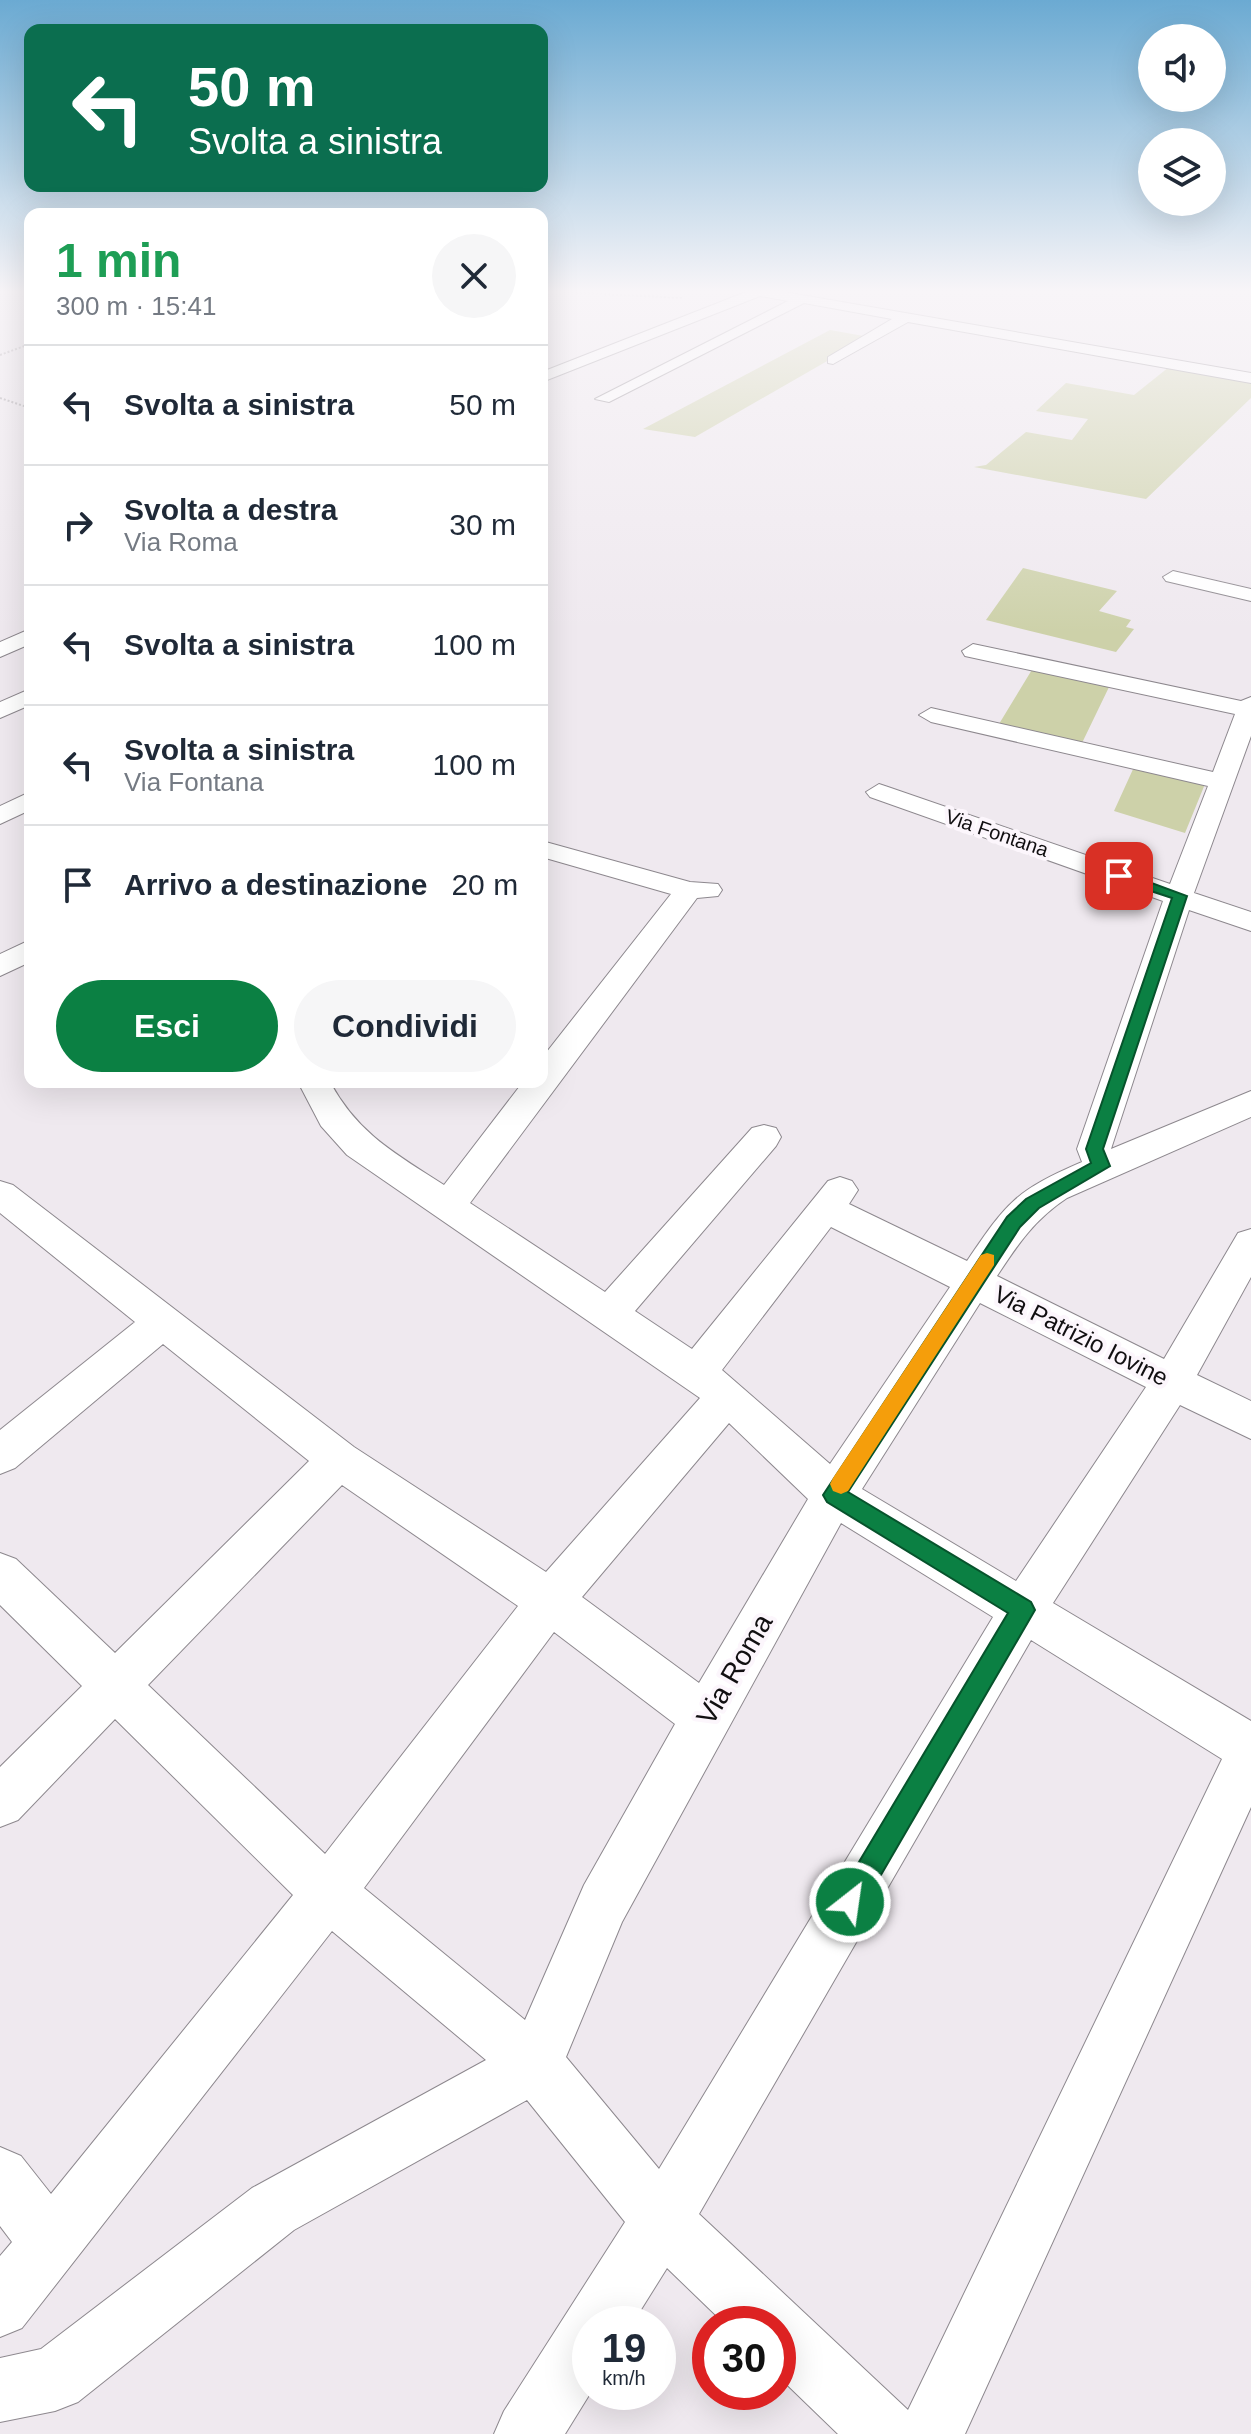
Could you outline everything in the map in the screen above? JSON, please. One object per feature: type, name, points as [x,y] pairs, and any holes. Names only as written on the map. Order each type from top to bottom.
[{"type":"street","points":[[1173,577],[1251,595]]},
{"type":"street","points":[[0,650],[24,639]]},
{"type":"street","points":[[973,651],[1250,711],[1179,896],[1094,1149],[1101,1166]]},
{"type":"street","points":[[931,715],[1223,782]]},
{"type":"street","name":"Via Fontana","points":[[879,792],[1251,922]]},
{"type":"street","points":[[0,817],[24,803]]},
{"type":"street","points":[[0,817],[24,831]]},
{"type":"street","points":[[548,851],[698,890],[548,1075]]},
{"type":"street","points":[[0,967],[24,953]]},
{"type":"street","points":[[317,1088],[333,1118],[359,1146],[712,1385],[834,1495],[1251,1751],[931,2434]]},
{"type":"street","points":[[449,1205],[537,1088]]},
{"type":"street","name":"Via Roma","points":[[535,2064],[603,1904],[706,1717],[834,1495],[1013,1222],[1032,1203],[1101,1166],[1251,1103]]},
{"type":"street","points":[[609,1314],[764,1137]]},
{"type":"street","points":[[0,1194],[339,1460],[550,1601],[706,1717]]},
{"type":"street","name":"Via Patrizio Iovine","points":[[712,1385],[833,1198],[973,1281],[1251,1421]]},
{"type":"street","points":[[607,2306],[662,2220],[1023,1610],[1172,1382],[1251,1243]]},
{"type":"street","points":[[0,1455],[163,1321]]},
{"type":"street","points":[[0,2306],[328,1893],[712,1385]]},
{"type":"street","points":[[0,1802],[339,1460]]},
{"type":"street","points":[[0,1574],[328,1893],[535,2064],[662,2220],[751,2306]]},
{"type":"street","points":[[0,2390],[55,2379],[273,2209],[535,2064]]},
{"type":"street","points":[[0,2177],[50,2242]]},
{"type":"street","points":[[796,2349],[885,2434]]},
{"type":"street","points":[[527,2434],[572,2363]]},
{"type":"green space","points":[[687,406],[750,406],[695,437],[643,429]]},
{"type":"green space","points":[[1042,406],[1243,406],[1146,499],[974,467],[986,465],[1026,432],[1072,440],[1088,419],[1036,411]]},
{"type":"green space","points":[[1023,568],[1117,591],[1099,611],[1131,620],[1126,627],[1134,629],[1116,652],[986,620]]},
{"type":"green space","points":[[1033,668],[1110,685],[1082,743],[999,724]]},
{"type":"green space","points":[[1134,767],[1205,784],[1185,833],[1114,811]]},
{"type":"slow traffic","points":[[841,1484],[987,1260]]},
{"type":"route","points":[[850,1902],[1023,1610],[834,1495],[1013,1222],[1032,1203],[1101,1166],[1094,1149],[1179,896],[1119,876]]}]
